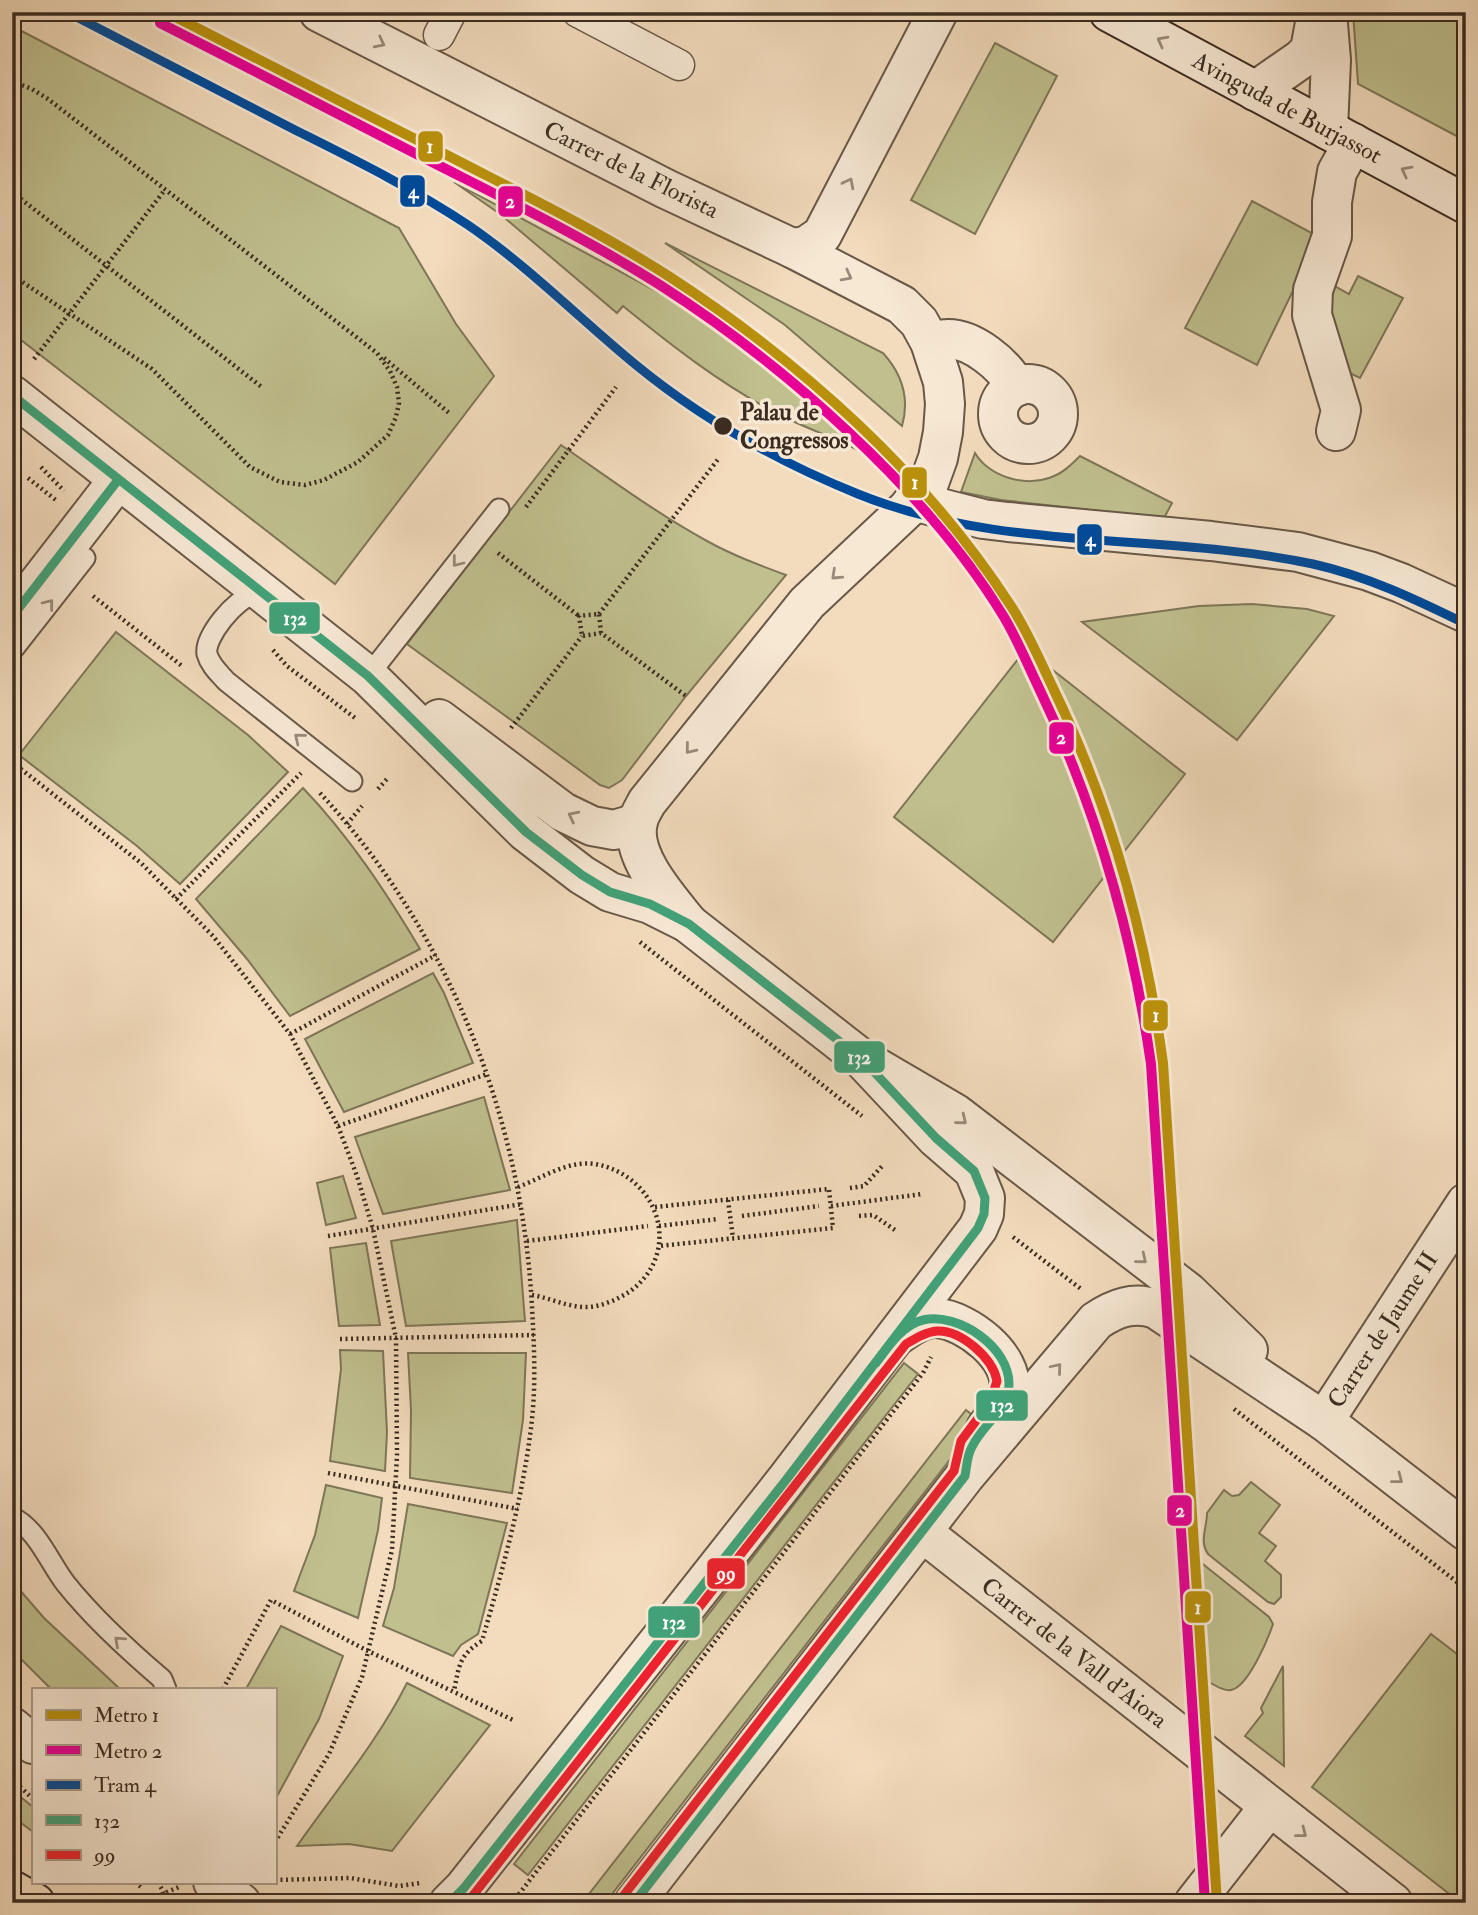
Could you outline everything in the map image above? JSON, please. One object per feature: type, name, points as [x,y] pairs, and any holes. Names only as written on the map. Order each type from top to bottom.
[{"type":"highway","points":[[12,1890],[35,1903]]},
{"type":"street","name":"Carrer de la Florista","points":[[319,12],[666,189],[792,247],[902,305],[919,322],[930,342],[943,382],[945,404],[938,458],[929,483],[807,603],[647,802],[637,823]]},
{"type":"street","points":[[578,12],[678,65]]},
{"type":"street","points":[[792,247],[806,246],[822,235],[938,12]]},
{"type":"street","name":"Avinguda de Burjassot","points":[[1109,12],[1466,204]]},
{"type":"street","points":[[1255,91],[1301,60],[1310,50],[1317,12]]},
{"type":"street","points":[[1327,12],[1341,136],[1332,202],[1332,236],[1313,290],[1312,315],[1340,410],[1336,431]]},
{"type":"street","points":[[930,342],[947,339],[961,341],[975,348],[1003,369],[1016,387]]},
{"type":"street","points":[[12,395],[368,676],[526,832],[610,892],[650,904],[688,924],[862,1059],[956,1114],[1188,1292],[1324,1421]]},
{"type":"street","points":[[12,617],[118,480]]},
{"type":"street","points":[[913,501],[1008,523],[1212,541],[1298,552],[1368,571],[1466,613]]},
{"type":"street","points":[[368,676],[413,701],[563,811],[592,826],[614,830],[637,823],[638,842],[645,863],[659,887],[688,924]]},
{"type":"street","points":[[435,1892],[464,1888],[898,1335],[978,1228],[984,1214],[985,1198],[974,1171],[936,1138],[862,1059]]},
{"type":"street","name":"Carrer de Jaume II","points":[[1324,1421],[1466,1203]]},
{"type":"street","points":[[634,1903],[965,1476],[1096,1321],[1096,1300],[1128,1306],[1144,1305],[1156,1309],[1324,1421],[1466,1531]]},
{"type":"street","points":[[898,1335],[919,1321],[935,1317],[954,1321],[996,1351],[1009,1374],[1009,1390],[970,1449],[965,1476]]},
{"type":"street","name":"Carrer de la Vall d'Aiora","points":[[922,1532],[1393,1903]]},
{"type":"street","points":[[12,1727],[32,1743]]},
{"type":"street","points":[[1194,1903],[1269,1807]]},
{"type":"street","points":[[199,1884],[241,1903]]},
{"type":"lane","points":[[368,676],[499,509]]},
{"type":"lane","points":[[12,651],[85,558]]},
{"type":"lane","points":[[264,595],[252,594],[228,612],[209,640],[208,655],[213,667],[226,681],[352,781]]},
{"type":"lane","points":[[12,1517],[28,1527],[65,1583],[105,1628],[162,1679],[166,1688]]},
{"type":"path","points":[[12,81],[48,99],[449,413]]},
{"type":"path","points":[[12,191],[263,388]]},
{"type":"path","points":[[34,359],[164,191]]},
{"type":"path","points":[[12,275],[152,369],[250,467],[280,482],[305,485],[324,480],[358,462],[388,435],[399,403],[397,387],[390,371],[377,354]]},
{"type":"path","points":[[601,633],[599,614],[719,458]]},
{"type":"path","points":[[37,464],[55,484],[74,499]]},
{"type":"path","points":[[28,478],[63,505]]},
{"type":"path","points":[[494,550],[579,616],[599,614]]},
{"type":"path","points":[[93,596],[185,668]]},
{"type":"path","points":[[579,616],[582,636]]},
{"type":"path","points":[[510,728],[582,636],[601,633],[691,700]]},
{"type":"path","points":[[12,762],[141,863],[213,936],[290,1034],[338,1126],[373,1228],[396,1338],[396,1485],[392,1550],[362,1677],[329,1754],[276,1840]]},
{"type":"path","points":[[291,764],[309,781]]},
{"type":"path","points":[[176,899],[301,773]]},
{"type":"path","points":[[316,789],[362,842],[392,883],[436,955],[487,1074],[506,1133],[522,1204],[534,1335],[532,1419],[517,1509],[482,1641],[470,1649],[460,1661],[454,1691]]},
{"type":"path","points":[[290,1034],[436,955]]},
{"type":"path","points":[[338,1126],[487,1074]]},
{"type":"path","points":[[518,1187],[569,1166],[593,1164],[623,1173],[641,1189],[655,1208],[659,1226],[659,1246],[655,1261],[641,1283],[618,1299],[591,1307],[566,1305],[532,1295]]},
{"type":"path","points":[[850,1188],[864,1186],[884,1164]]},
{"type":"path","points":[[655,1208],[829,1189],[831,1206],[833,1228],[659,1246]]},
{"type":"path","points":[[831,1206],[922,1194]]},
{"type":"path","points":[[728,1200],[733,1238]]},
{"type":"path","points":[[328,1236],[522,1204]]},
{"type":"path","points":[[742,1216],[819,1206]]},
{"type":"path","points":[[859,1216],[873,1215],[895,1230]]},
{"type":"path","points":[[659,1226],[718,1219]]},
{"type":"path","points":[[527,1241],[648,1226]]},
{"type":"path","points":[[1017,1239],[1096,1300]]},
{"type":"path","points":[[340,1339],[534,1335]]},
{"type":"path","points":[[512,1903],[923,1373],[934,1351]]},
{"type":"path","points":[[1225,1401],[1466,1588]]},
{"type":"path","points":[[328,1473],[517,1509]]},
{"type":"path","points":[[224,1688],[271,1600],[368,1651],[515,1721]]},
{"type":"path","points":[[12,1780],[32,1798]]},
{"type":"path","points":[[276,1880],[349,1878],[435,1892]]},
{"type":"path","points":[[137,1884],[141,1887]]},
{"type":"path","points":[[159,1884],[164,1893]]},
{"type":"path","points":[[141,1903],[164,1893],[199,1884]]},
{"type":"shaded area","points":[[1353,12],[1466,12],[1466,141],[1358,84]]},
{"type":"shaded area","points":[[12,26],[399,228],[456,324],[494,376],[335,584],[12,333]]},
{"type":"shaded area","points":[[995,43],[1057,76],[975,234],[911,200]]},
{"type":"shaded area","points":[[454,182],[699,314],[818,404],[867,455],[778,414],[737,391],[623,306],[617,313],[500,214]]},
{"type":"shaded area","points":[[1252,201],[1319,237],[1257,365],[1185,328]]},
{"type":"shaded area","points":[[665,243],[883,353],[895,369],[903,387],[905,406],[902,426],[785,325]]},
{"type":"shaded area","points":[[1358,276],[1403,298],[1360,378],[1339,368],[1319,304],[1331,284],[1349,294]]},
{"type":"shaded area","points":[[561,445],[688,530],[726,551],[786,575],[686,696],[622,780],[609,788],[600,785],[407,644]]},
{"type":"shaded area","points":[[975,453],[989,468],[1007,478],[1028,481],[1054,476],[1080,456],[1172,503],[1164,518],[1001,500],[961,492]]},
{"type":"shaded area","points":[[1252,604],[1307,609],[1334,616],[1237,740],[1082,622],[1199,606]]},
{"type":"shaded area","points":[[116,632],[248,735],[288,772],[180,884],[137,846],[19,755]]},
{"type":"shaded area","points":[[1026,649],[1185,774],[1053,942],[894,817]]},
{"type":"shaded area","points":[[303,788],[336,825],[366,865],[420,949],[290,1016],[247,959],[196,899]]},
{"type":"shaded area","points":[[433,973],[473,1063],[344,1112],[305,1039]]},
{"type":"shaded area","points":[[484,1097],[510,1190],[383,1214],[355,1137]]},
{"type":"shaded area","points":[[343,1176],[356,1218],[326,1225],[317,1183]]},
{"type":"shaded area","points":[[517,1220],[525,1321],[406,1326],[391,1241]]},
{"type":"shaded area","points":[[366,1243],[380,1325],[339,1326],[330,1248]]},
{"type":"shaded area","points":[[340,1350],[383,1351],[387,1432],[385,1471],[330,1461],[341,1369]]},
{"type":"shaded area","points":[[408,1353],[526,1353],[523,1420],[512,1493],[410,1478]]},
{"type":"shaded area","points":[[904,1363],[918,1374],[528,1875],[514,1864]]},
{"type":"shaded area","points":[[966,1410],[980,1421],[605,1903],[582,1903]]},
{"type":"shaded area","points":[[1251,1482],[1280,1505],[1259,1533],[1276,1546],[1265,1561],[1281,1575],[1281,1597],[1274,1604],[1208,1554],[1204,1544],[1207,1513],[1224,1490],[1232,1496],[1239,1495]]},
{"type":"shaded area","points":[[326,1485],[382,1498],[378,1530],[358,1618],[294,1591],[315,1535]]},
{"type":"shaded area","points":[[408,1504],[507,1523],[478,1634],[461,1645],[453,1656],[383,1626],[394,1588]]},
{"type":"shaded area","points":[[1199,1561],[1269,1617],[1273,1624],[1250,1672],[1244,1681],[1231,1690],[1220,1688],[1200,1677]]},
{"type":"shaded area","points":[[12,1581],[44,1618],[119,1688],[50,1688],[12,1650]]},
{"type":"shaded area","points":[[281,1626],[343,1656],[319,1719],[276,1798],[276,1688],[247,1688]]},
{"type":"shaded area","points":[[1431,1634],[1466,1661],[1466,1903],[1461,1903],[1312,1787]]},
{"type":"shaded area","points":[[1283,1666],[1284,1766],[1245,1736],[1263,1713],[1261,1708]]},
{"type":"shaded area","points":[[407,1683],[490,1725],[392,1851],[349,1844],[297,1846],[369,1746]]},
{"type":"shaded area","points":[[12,1790],[32,1806],[32,1831],[12,1816]]},
{"type":"metro line","name":"1","points":[[166,12],[586,227],[719,310],[813,384],[900,466],[977,557],[1023,626],[1074,733],[1109,824],[1136,918],[1163,1063],[1217,1903]]},
{"type":"metro line","name":"2","points":[[160,23],[576,236],[660,285],[708,317],[803,392],[850,433],[894,477],[972,570],[1009,625],[1059,731],[1109,870],[1133,966],[1151,1064],[1205,1903]]},
{"type":"tram line","name":"4","points":[[67,12],[362,164],[448,212],[512,258],[636,365],[688,404],[742,438],[829,482],[913,513],[969,525],[1026,534],[1257,554],[1313,564],[1372,582],[1466,624]]},
{"type":"transit line","name":"132","points":[[12,395],[368,676],[526,832],[582,875],[610,892],[650,904],[689,924],[862,1059],[936,1138],[974,1171],[985,1198],[984,1214],[978,1228],[786,1480],[464,1888],[449,1903]]},
{"type":"transit line","name":"132","points":[[12,617],[118,480]]},
{"type":"transit line","name":"132","points":[[634,1903],[965,1476],[971,1448],[1008,1394],[1007,1371],[1001,1358],[979,1335],[951,1321],[937,1319],[915,1323],[896,1337],[876,1363]]},
{"type":"transit line","name":"99","points":[[467,1903],[906,1344],[937,1331],[965,1340],[983,1355],[997,1381],[990,1402],[961,1441],[954,1471],[624,1895]]},
{"type":"place","name":"Palau de Congressos","points":[[723,426]]}]
